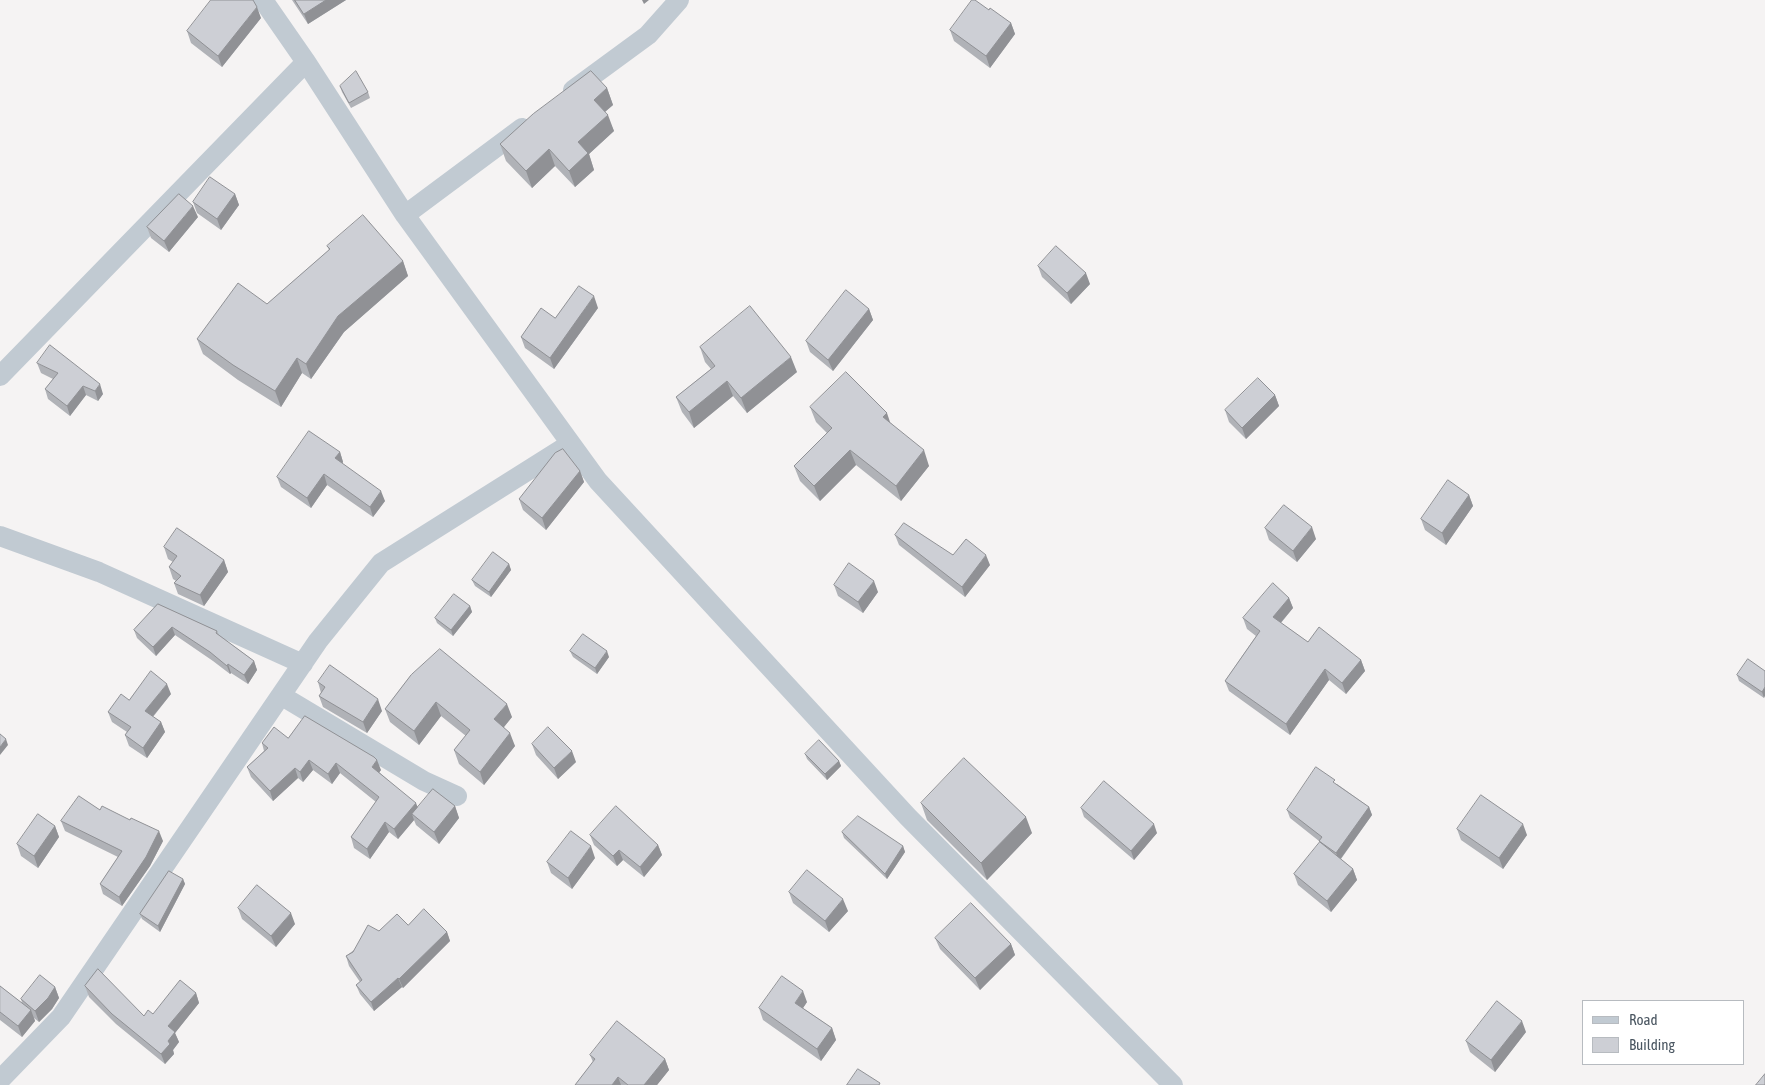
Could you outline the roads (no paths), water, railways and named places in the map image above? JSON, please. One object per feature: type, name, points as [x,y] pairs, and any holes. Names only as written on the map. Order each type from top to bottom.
[{"type":"street","points":[[262,0],[306,62],[405,214],[598,481],[908,817],[1173,1085]]},
{"type":"street","points":[[562,99],[648,35],[679,0]]},
{"type":"street","points":[[0,376],[306,62]]},
{"type":"street","points":[[405,214],[538,116]]},
{"type":"street","points":[[0,1080],[61,1017],[318,641],[381,563],[570,444]]},
{"type":"street","points":[[0,536],[99,572],[303,664]]},
{"type":"street","points":[[282,696],[424,782],[458,796]]}]
